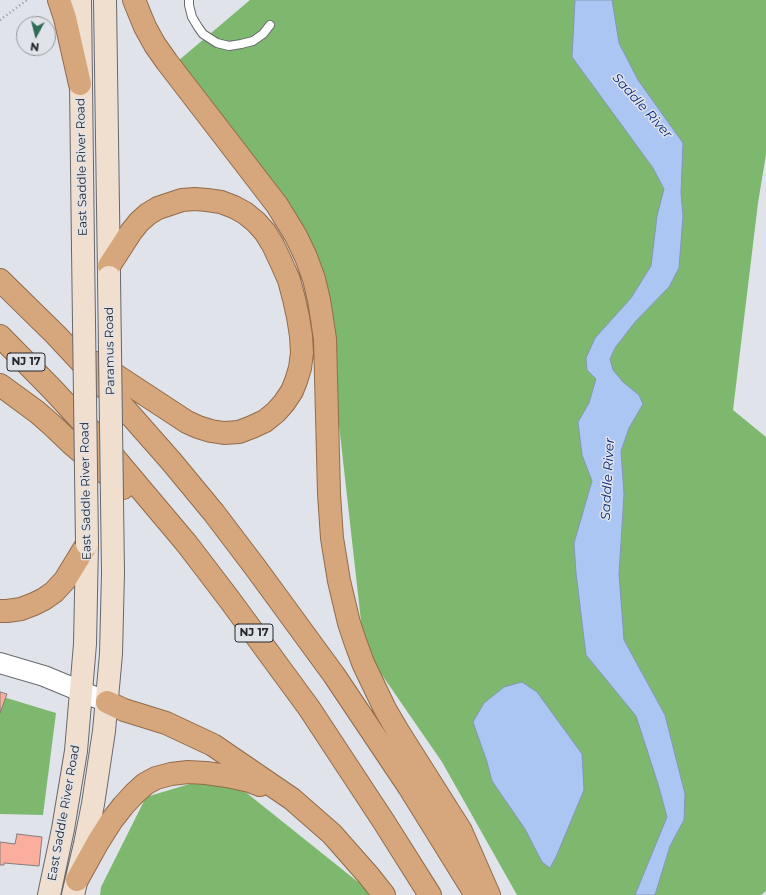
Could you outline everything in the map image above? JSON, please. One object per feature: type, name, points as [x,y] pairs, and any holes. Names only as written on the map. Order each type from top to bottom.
[{"type":"highway","points":[[59,0],[65,18],[80,84]]},
{"type":"highway","points":[[134,0],[155,45],[277,205],[296,236],[306,258],[319,300],[325,339],[329,494],[332,538],[339,581],[349,623],[363,663],[385,709],[461,831],[489,895]]},
{"type":"highway","points":[[56,335],[175,415],[198,427],[211,431],[224,433],[238,432],[252,428],[265,421],[284,403],[292,391],[300,368],[302,353],[298,317],[289,280],[273,245],[265,232],[245,213],[227,205],[207,200],[194,199],[170,203],[158,208],[139,222],[124,242],[109,272]]},
{"type":"highway","points":[[3,281],[126,410],[214,513],[334,675],[409,787],[476,895]]},
{"type":"highway","name":"NJ 17","points":[[0,336],[102,443],[187,544],[309,708],[430,895]]},
{"type":"highway","points":[[0,385],[22,400],[53,426],[187,544]]},
{"type":"highway","points":[[0,611],[7,612],[20,609],[34,604],[54,592],[65,580],[87,544]]},
{"type":"highway","points":[[107,702],[124,710],[166,723],[212,745],[292,799],[332,834],[384,895]]},
{"type":"highway","points":[[75,888],[98,842],[112,820],[134,794],[145,784],[156,778],[171,774],[206,772],[250,781],[292,799]]},
{"type":"main road","points":[[80,0],[80,84]]},
{"type":"main road","name":"Paramus Road","points":[[105,0],[113,573],[112,631],[107,702]]},
{"type":"main road","name":"East Saddle River Road","points":[[49,895],[63,829],[76,751],[85,644],[87,544],[80,84]]},
{"type":"main road","name":"East Saddle River Road","points":[[75,888],[99,770],[107,702]]},
{"type":"street","points":[[0,663],[44,676],[107,702]]},
{"type":"lane","points":[[189,0],[192,17],[198,28],[203,34],[217,43],[229,46],[253,41],[263,34],[270,25]]},
{"type":"path","points":[[0,20],[27,0]]},
{"type":"green space","points":[[250,0],[766,0],[766,154],[758,203],[733,410],[766,437],[766,891],[761,895],[517,895],[442,762],[362,646],[362,630],[321,264],[178,61]]},
{"type":"green space","points":[[0,696],[56,713],[43,815],[0,814]]},
{"type":"green space","points":[[223,774],[358,882],[358,870],[373,895],[100,895],[101,887],[146,797]]},
{"type":"water","name":"Saddle River","points":[[575,0],[612,0],[619,43],[638,80],[683,143],[681,193],[683,216],[679,268],[669,287],[635,322],[615,348],[610,359],[613,370],[623,382],[639,395],[643,404],[629,428],[621,451],[624,494],[619,574],[624,640],[665,715],[685,794],[684,820],[670,846],[655,895],[635,895],[667,817],[636,716],[586,655],[576,573],[574,543],[592,481],[582,455],[578,422],[589,403],[596,379],[587,370],[586,358],[595,338],[631,298],[651,266],[657,216],[664,189],[653,168],[572,57]]},
{"type":"water","points":[[522,682],[537,692],[582,754],[584,790],[550,868],[542,862],[525,829],[492,781],[473,722],[484,703],[504,687]]},
{"type":"building","points":[[0,692],[7,694],[0,713]]},
{"type":"building","points":[[17,834],[42,837],[39,866],[4,863],[4,865],[0,865],[0,842],[15,844]]}]
